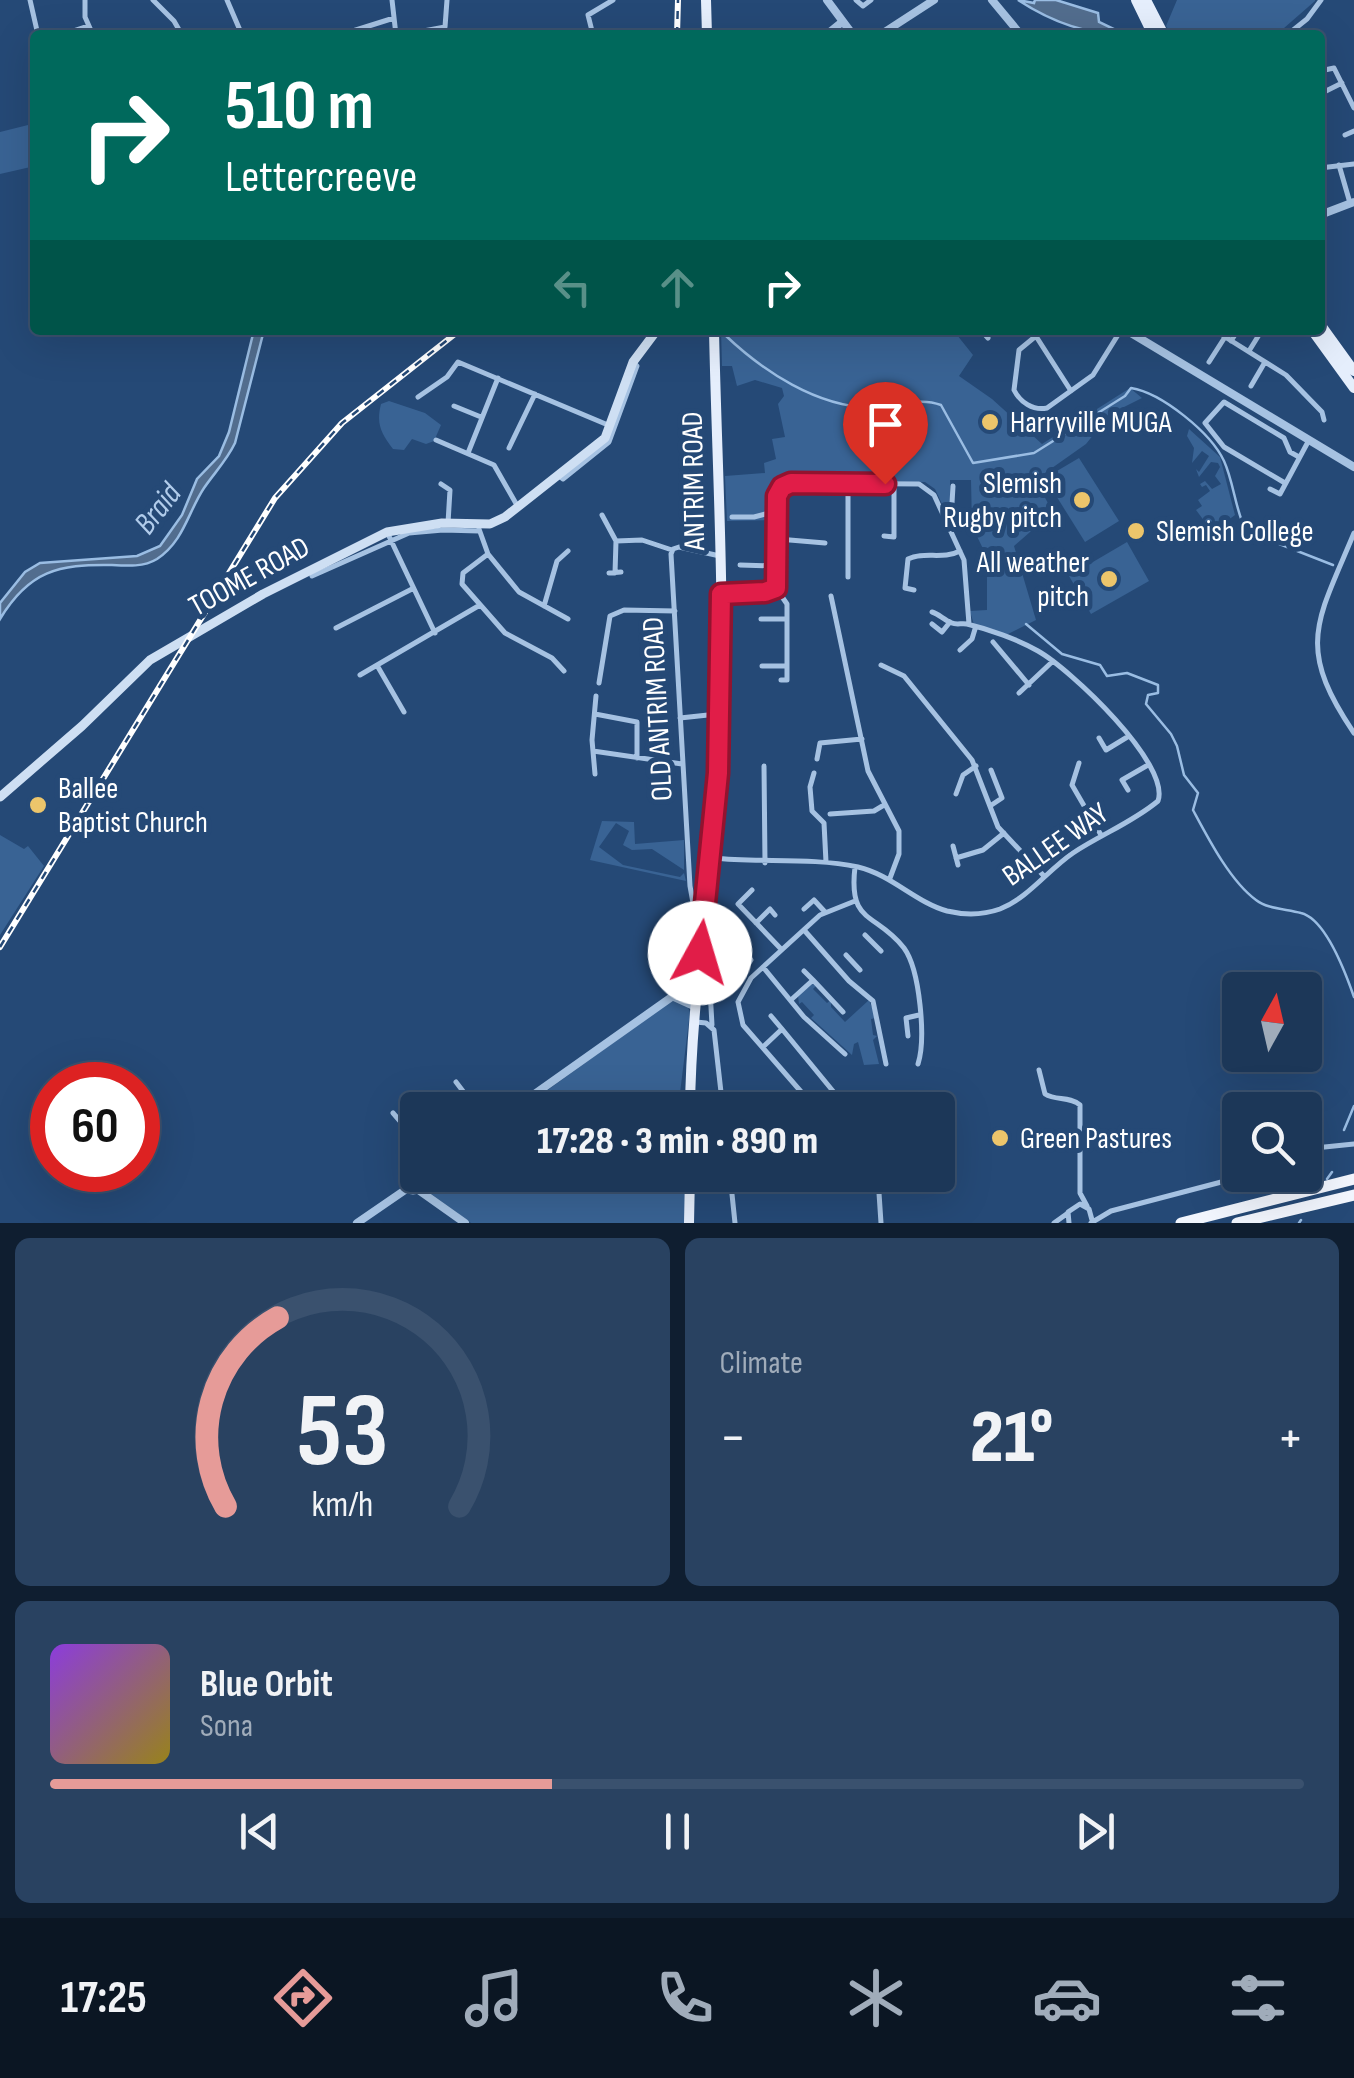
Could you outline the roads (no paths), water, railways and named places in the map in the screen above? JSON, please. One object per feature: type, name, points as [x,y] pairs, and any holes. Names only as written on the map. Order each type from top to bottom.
[{"type":"highway","points":[[1181,1223],[1354,1179]]},
{"type":"highway","points":[[1237,1223],[1285,1218],[1320,1203],[1354,1195]]},
{"type":"highway","points":[[1266,1202],[1279,1205],[1285,1218]]},
{"type":"main road","points":[[706,0],[707,30]]},
{"type":"main road","points":[[1136,0],[1156,30]]},
{"type":"main road","points":[[1146,0],[1156,30]]},
{"type":"main road","points":[[1325,331],[1354,371]]},
{"type":"main road","name":"TOOME ROAD","points":[[0,798],[158,654],[304,572],[388,536],[448,523],[479,528],[499,521],[607,440],[633,362],[653,335]]},
{"type":"main road","name":"ANTRIM ROAD","points":[[691,1092],[694,1006],[702,977],[704,908],[720,740],[721,594],[714,335]]},
{"type":"main road","points":[[1316,335],[1354,388]]},
{"type":"main road","points":[[691,1192],[693,1223]]},
{"type":"street","points":[[30,0],[37,30]]},
{"type":"street","points":[[85,0],[90,30]]},
{"type":"street","points":[[153,0],[178,30]]},
{"type":"street","points":[[228,0],[240,30]]},
{"type":"street","points":[[392,0],[398,30]]},
{"type":"street","points":[[428,30],[445,27],[447,0]]},
{"type":"street","points":[[592,30],[588,15],[612,0]]},
{"type":"street","points":[[826,0],[849,30]]},
{"type":"street","points":[[856,0],[862,6],[872,0]]},
{"type":"street","points":[[888,30],[934,0]]},
{"type":"street","points":[[992,0],[1017,30]]},
{"type":"street","points":[[1293,30],[1320,0]]},
{"type":"street","points":[[356,30],[394,18]]},
{"type":"street","points":[[832,30],[842,22]]},
{"type":"street","points":[[76,30],[88,26]]},
{"type":"street","points":[[1325,69],[1334,68],[1354,108]]},
{"type":"street","points":[[1325,92],[1342,84]]},
{"type":"street","points":[[1345,135],[1354,131]]},
{"type":"street","points":[[1325,167],[1354,164]]},
{"type":"street","points":[[1325,213],[1352,202],[1339,165]]},
{"type":"street","points":[[1032,335],[1019,350],[1014,392],[1030,407],[1040,410],[1095,374],[1121,335]]},
{"type":"street","points":[[1035,335],[1071,391]]},
{"type":"street","points":[[1132,335],[1353,467]]},
{"type":"street","points":[[1222,335],[1294,382],[1322,412],[1324,420]]},
{"type":"street","points":[[1209,362],[1232,335]]},
{"type":"street","points":[[1249,352],[1259,335]]},
{"type":"street","points":[[418,397],[452,373],[458,362],[611,427]]},
{"type":"street","name":"TOOME ROAD","points":[[607,440],[637,366],[633,362]]},
{"type":"street","points":[[1251,386],[1266,362]]},
{"type":"street","points":[[468,453],[498,378]]},
{"type":"street","points":[[1290,390],[1294,382]]},
{"type":"street","points":[[509,448],[535,394]]},
{"type":"street","points":[[1286,483],[1224,447],[1205,424],[1224,402],[1284,438],[1290,452],[1299,457]]},
{"type":"street","points":[[454,406],[481,418]]},
{"type":"street","points":[[436,440],[494,465],[518,507]]},
{"type":"street","points":[[1270,489],[1280,494],[1309,440]]},
{"type":"street","points":[[848,483],[848,577]]},
{"type":"street","points":[[441,484],[448,486],[450,492],[448,523]]},
{"type":"street","points":[[781,680],[787,680],[788,619],[786,602],[776,588],[776,539],[778,494],[787,484],[926,486],[942,509],[967,570],[972,640],[960,650]]},
{"type":"street","points":[[884,536],[894,537],[894,484]]},
{"type":"street","points":[[942,509],[952,504],[953,486]]},
{"type":"street","points":[[737,515],[753,517],[777,511]]},
{"type":"street","points":[[606,517],[616,542],[615,573]]},
{"type":"street","points":[[479,528],[488,554],[519,592],[568,619]]},
{"type":"street","name":"TOOME ROAD","points":[[388,536],[479,528]]},
{"type":"street","points":[[1354,533],[1321,615],[1316,649],[1324,684],[1354,733]]},
{"type":"street","points":[[312,576],[388,536],[435,632]]},
{"type":"street","points":[[776,539],[821,542],[817,551]]},
{"type":"street","points":[[616,542],[642,540],[672,550],[679,547],[720,556]]},
{"type":"street","name":"OLD ANTRIM ROAD","points":[[672,550],[691,895],[696,906],[704,908]]},
{"type":"street","points":[[914,590],[904,588],[908,559],[951,555],[960,550]]},
{"type":"street","points":[[544,606],[556,564],[568,551]]},
{"type":"street","points":[[488,554],[461,578],[505,633],[552,658],[564,671]]},
{"type":"street","points":[[1342,560],[1354,565]]},
{"type":"street","points":[[740,565],[776,566]]},
{"type":"street","points":[[721,594],[776,588]]},
{"type":"street","points":[[336,628],[412,589]]},
{"type":"street","points":[[834,600],[868,771],[900,835],[899,854],[890,878]]},
{"type":"street","points":[[360,675],[480,606]]},
{"type":"street","points":[[599,683],[610,616],[624,610],[674,611]]},
{"type":"street","points":[[932,612],[950,622],[1032,648],[1093,694],[1148,765],[1122,780],[1128,790]]},
{"type":"street","points":[[762,619],[788,619]]},
{"type":"street","points":[[932,624],[942,632],[950,622]]},
{"type":"street","points":[[993,642],[1029,685]]},
{"type":"street","points":[[1019,693],[1053,661]]},
{"type":"street","points":[[881,665],[895,666],[976,766],[1004,833],[1044,876]]},
{"type":"street","points":[[377,666],[404,712]]},
{"type":"street","points":[[762,666],[787,666]]},
{"type":"street","points":[[595,774],[596,696]]},
{"type":"street","points":[[594,714],[637,722],[638,758]]},
{"type":"street","points":[[680,718],[708,714]]},
{"type":"street","points":[[1099,738],[1106,750],[1129,736]]},
{"type":"street","points":[[817,759],[820,743],[862,738]]},
{"type":"street","points":[[593,752],[682,764]]},
{"type":"street","points":[[1079,763],[1072,785],[1102,835]]},
{"type":"street","name":"BALLEE WAY","points":[[710,857],[855,866],[890,878],[931,905],[970,914],[1002,908],[1102,835],[1158,802],[1161,789],[1148,765]]},
{"type":"street","points":[[764,766],[764,863]]},
{"type":"street","points":[[956,794],[963,775],[976,766]]},
{"type":"street","points":[[990,806],[1002,798],[991,770]]},
{"type":"street","points":[[814,773],[810,787],[812,813],[824,822],[826,862]]},
{"type":"street","points":[[830,814],[874,810],[884,805]]},
{"type":"street","points":[[953,846],[957,862],[983,850],[1004,833]]},
{"type":"street","points":[[855,866],[855,901],[902,946],[910,959],[922,1041],[918,1061],[928,1060]]},
{"type":"street","points":[[752,890],[738,904],[782,950]]},
{"type":"street","points":[[804,909],[814,900],[824,912]]},
{"type":"street","points":[[800,1092],[743,1025],[738,1006],[744,987],[824,912],[855,901]]},
{"type":"street","points":[[756,923],[770,909],[776,915]]},
{"type":"street","points":[[804,930],[876,1007],[888,1052],[886,1064]]},
{"type":"street","points":[[865,935],[879,949],[888,934]]},
{"type":"street","points":[[537,1092],[702,977],[744,971],[751,960],[742,948]]},
{"type":"street","points":[[708,954],[702,977],[721,1092]]},
{"type":"street","points":[[845,975],[858,968],[846,955]]},
{"type":"street","points":[[763,968],[804,1017],[845,1054]]},
{"type":"street","points":[[804,970],[843,1012]]},
{"type":"street","points":[[792,999],[813,980]]},
{"type":"street","points":[[672,996],[694,1006]]},
{"type":"street","points":[[908,1036],[906,1018],[918,1015]]},
{"type":"street","points":[[772,1016],[834,1092]]},
{"type":"street","points":[[694,1022],[712,1026]]},
{"type":"street","points":[[764,1047],[782,1028]]},
{"type":"street","points":[[1039,1070],[1044,1094],[1072,1099],[1080,1105],[1080,1193],[1091,1223],[1112,1212],[1222,1182]]},
{"type":"street","points":[[456,1082],[464,1092]]},
{"type":"street","points":[[393,1113],[400,1121]]},
{"type":"street","points":[[1322,1148],[1354,1144]]},
{"type":"street","points":[[356,1223],[402,1192]]},
{"type":"street","points":[[427,1192],[465,1223]]},
{"type":"street","points":[[733,1192],[736,1223]]},
{"type":"street","points":[[879,1192],[881,1223]]},
{"type":"street","points":[[1069,1223],[1069,1210],[1080,1193]]},
{"type":"street","points":[[1054,1223],[1080,1204],[1112,1212]]},
{"type":"waterway","points":[[718,335],[725,335],[792,385],[830,401],[871,408],[915,402],[941,405],[973,463],[1034,453],[1125,396],[1131,388],[1143,391],[1184,416],[1218,450],[1246,531],[1333,565]]},
{"type":"waterway","points":[[1026,624],[1062,654],[1100,665],[1107,676],[1127,673],[1158,685],[1158,693],[1148,695],[1146,704],[1177,746],[1184,775],[1198,793],[1193,810],[1220,858],[1256,900],[1301,913],[1319,925],[1354,997]]},
{"type":"waterway","points":[[1344,1130],[1354,1106]]},
{"type":"waterway","points":[[1327,1179],[1332,1172]]},
{"type":"railway","points":[[677,30],[678,0]]},
{"type":"railway","points":[[0,947],[275,498],[342,423],[454,335]]},
{"type":"place","name":"Harryville MUGA","points":[[990,422]]},
{"type":"place","name":"Slemish Rugby pitch","points":[[1082,500]]},
{"type":"place","name":"Slemish College","points":[[1136,531]]},
{"type":"place","name":"All weather pitch","points":[[1109,579]]},
{"type":"place","name":"Ballee Baptist Church","points":[[38,805]]},
{"type":"place","name":"Green Pastures","points":[[1000,1138]]},
{"type":"water label","name":"Braid","points":[[157,508]]}]
